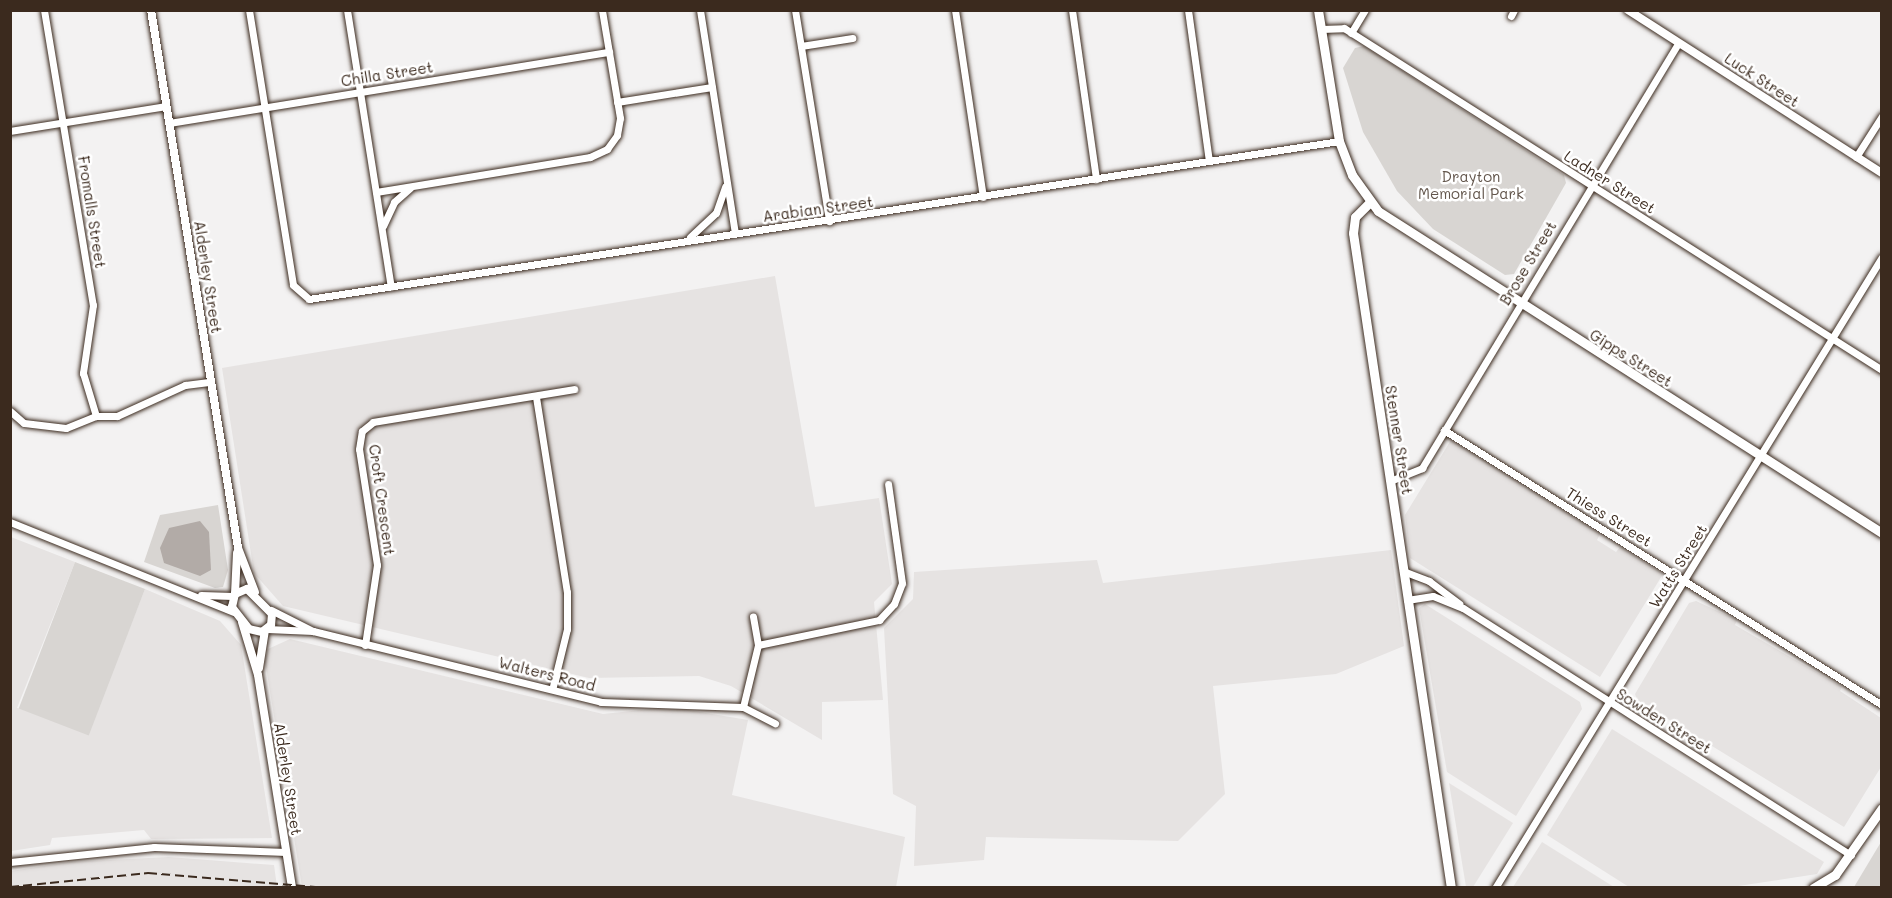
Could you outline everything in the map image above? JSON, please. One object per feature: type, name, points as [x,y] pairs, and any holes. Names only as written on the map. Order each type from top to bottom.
[{"type":"main road","points":[[1318,10],[1339,141],[1370,202]]},
{"type":"main road","name":"Gipps Street","points":[[1370,202],[1397,226],[1881,533]]},
{"type":"main road","name":"Stenner Street","points":[[1370,202],[1355,217],[1353,233],[1451,888]]},
{"type":"main road","points":[[1813,888],[1851,855],[1881,808]]},
{"type":"street","name":"Fromalls Street","points":[[44,10],[93,305],[83,373],[96,416]]},
{"type":"street","name":"Alderley Street","points":[[151,10],[238,548],[255,592]]},
{"type":"street","points":[[249,10],[265,107]]},
{"type":"street","points":[[347,10],[391,287]]},
{"type":"street","points":[[376,192],[596,155],[617,135],[617,102],[602,10]]},
{"type":"street","points":[[700,10],[735,233]]},
{"type":"street","points":[[795,10],[829,221]]},
{"type":"street","points":[[955,10],[983,197]]},
{"type":"street","points":[[1072,10],[1096,179]]},
{"type":"street","points":[[1188,10],[1209,161]]},
{"type":"street","points":[[1351,33],[1365,10]]},
{"type":"street","name":"Luck Street","points":[[1628,10],[1881,173]]},
{"type":"street","name":"Ladner Street","points":[[1321,29],[1335,27],[1351,33],[1881,370]]},
{"type":"street","points":[[801,46],[852,38]]},
{"type":"street","name":"Brose Street","points":[[1390,482],[1416,474],[1590,184],[1678,43]]},
{"type":"street","name":"Chilla Street","points":[[169,123],[609,52]]},
{"type":"street","points":[[617,102],[712,87]]},
{"type":"street","points":[[10,131],[166,106]]},
{"type":"street","name":"Arabian Street","points":[[265,107],[293,285],[300,296],[391,287],[682,240],[829,221],[1339,141]]},
{"type":"street","points":[[1856,157],[1881,116]]},
{"type":"street","points":[[682,240],[716,213],[726,175]]},
{"type":"street","points":[[382,231],[394,202],[418,185]]},
{"type":"street","name":"Watts Street","points":[[1495,888],[1761,457],[1881,257]]},
{"type":"street","points":[[10,411],[42,428],[78,426],[96,416],[117,416],[171,391],[211,382]]},
{"type":"street","name":"Croft Crescent","points":[[365,645],[377,565],[359,449],[362,430],[373,422],[574,389]]},
{"type":"street","points":[[536,397],[567,592],[567,629],[553,686]]},
{"type":"street","name":"Thiess Street","points":[[1444,430],[1881,705]]},
{"type":"street","points":[[758,645],[879,620],[894,604],[902,583],[888,484]]},
{"type":"street","points":[[10,522],[196,594],[234,612],[251,631],[266,630],[273,620],[270,609],[255,592],[244,589],[234,595],[196,594]]},
{"type":"street","name":"Alderley Street","points":[[234,595],[238,548]]},
{"type":"street","name":"Sowden Street","points":[[1403,571],[1429,581],[1463,608],[1851,855]]},
{"type":"street","points":[[234,595],[234,612]]},
{"type":"street","name":"Sowden Street","points":[[1407,600],[1432,596],[1463,608]]},
{"type":"street","name":"Walters Road","points":[[270,609],[313,631],[365,645],[553,686],[601,702],[743,707],[775,723]]},
{"type":"street","points":[[743,707],[758,645],[753,616]]},
{"type":"street","name":"Alderley Street","points":[[243,622],[258,675],[292,888]]},
{"type":"street","name":"Alderley Street","points":[[258,675],[266,630]]},
{"type":"street","name":"Walters Road","points":[[266,630],[313,631]]},
{"type":"street","points":[[10,862],[154,847],[286,852]]},
{"type":"shaded area","points":[[775,276],[815,507],[879,498],[892,584],[874,602],[883,700],[822,702],[822,740],[731,686],[699,676],[589,678],[283,606],[254,573],[222,368]]},
{"type":"shaded area","points":[[1451,440],[1600,534],[1597,540],[1616,552],[1620,547],[1663,574],[1600,677],[1410,558],[1405,515]]},
{"type":"shaded area","points":[[200,521],[209,532],[211,570],[200,576],[164,563],[160,548],[169,528]]},
{"type":"shaded area","points":[[11,537],[75,562],[17,708],[93,719],[145,589],[220,621],[241,645],[272,838],[151,839],[144,830],[52,838],[50,845],[11,851]]},
{"type":"shaded area","points":[[1391,550],[1404,646],[1336,674],[1213,686],[1225,794],[1178,841],[986,837],[984,860],[914,866],[916,806],[893,794],[884,628],[913,599],[914,572],[1097,560],[1103,583]]},
{"type":"shaded area","points":[[1696,601],[1737,620],[1735,625],[1842,687],[1840,691],[1881,718],[1881,767],[1844,827],[1637,700],[1635,694],[1689,603]]},
{"type":"shaded area","points":[[1425,604],[1580,702],[1582,709],[1516,816],[1447,772],[1419,608]]},
{"type":"shaded area","points":[[290,639],[603,714],[670,707],[748,720],[732,795],[905,837],[896,887],[302,887],[265,661],[268,649]]},
{"type":"shaded area","points":[[1612,729],[1824,862],[1817,874],[1725,888],[1629,887],[1547,835]]},
{"type":"shaded area","points":[[1449,783],[1513,823],[1473,887],[1466,887]]},
{"type":"shaded area","points":[[1542,842],[1614,887],[1513,887]]},
{"type":"shaded area","points":[[169,857],[274,865],[277,887],[11,887],[11,871],[70,862]]},
{"type":"green space","name":"Drayton Memorial Park","points":[[1364,46],[1564,175],[1566,183],[1514,274],[1505,275],[1433,229],[1397,191],[1363,132],[1343,68],[1355,48]]},
{"type":"green space","points":[[218,505],[228,570],[223,587],[215,588],[144,562],[160,515]]},
{"type":"green space","points":[[75,562],[145,589],[89,735],[19,709]]},
{"type":"green space","points":[[1881,842],[1881,887],[1854,887]]},
{"type":"railway","points":[[10,887],[148,873],[327,888]]}]
